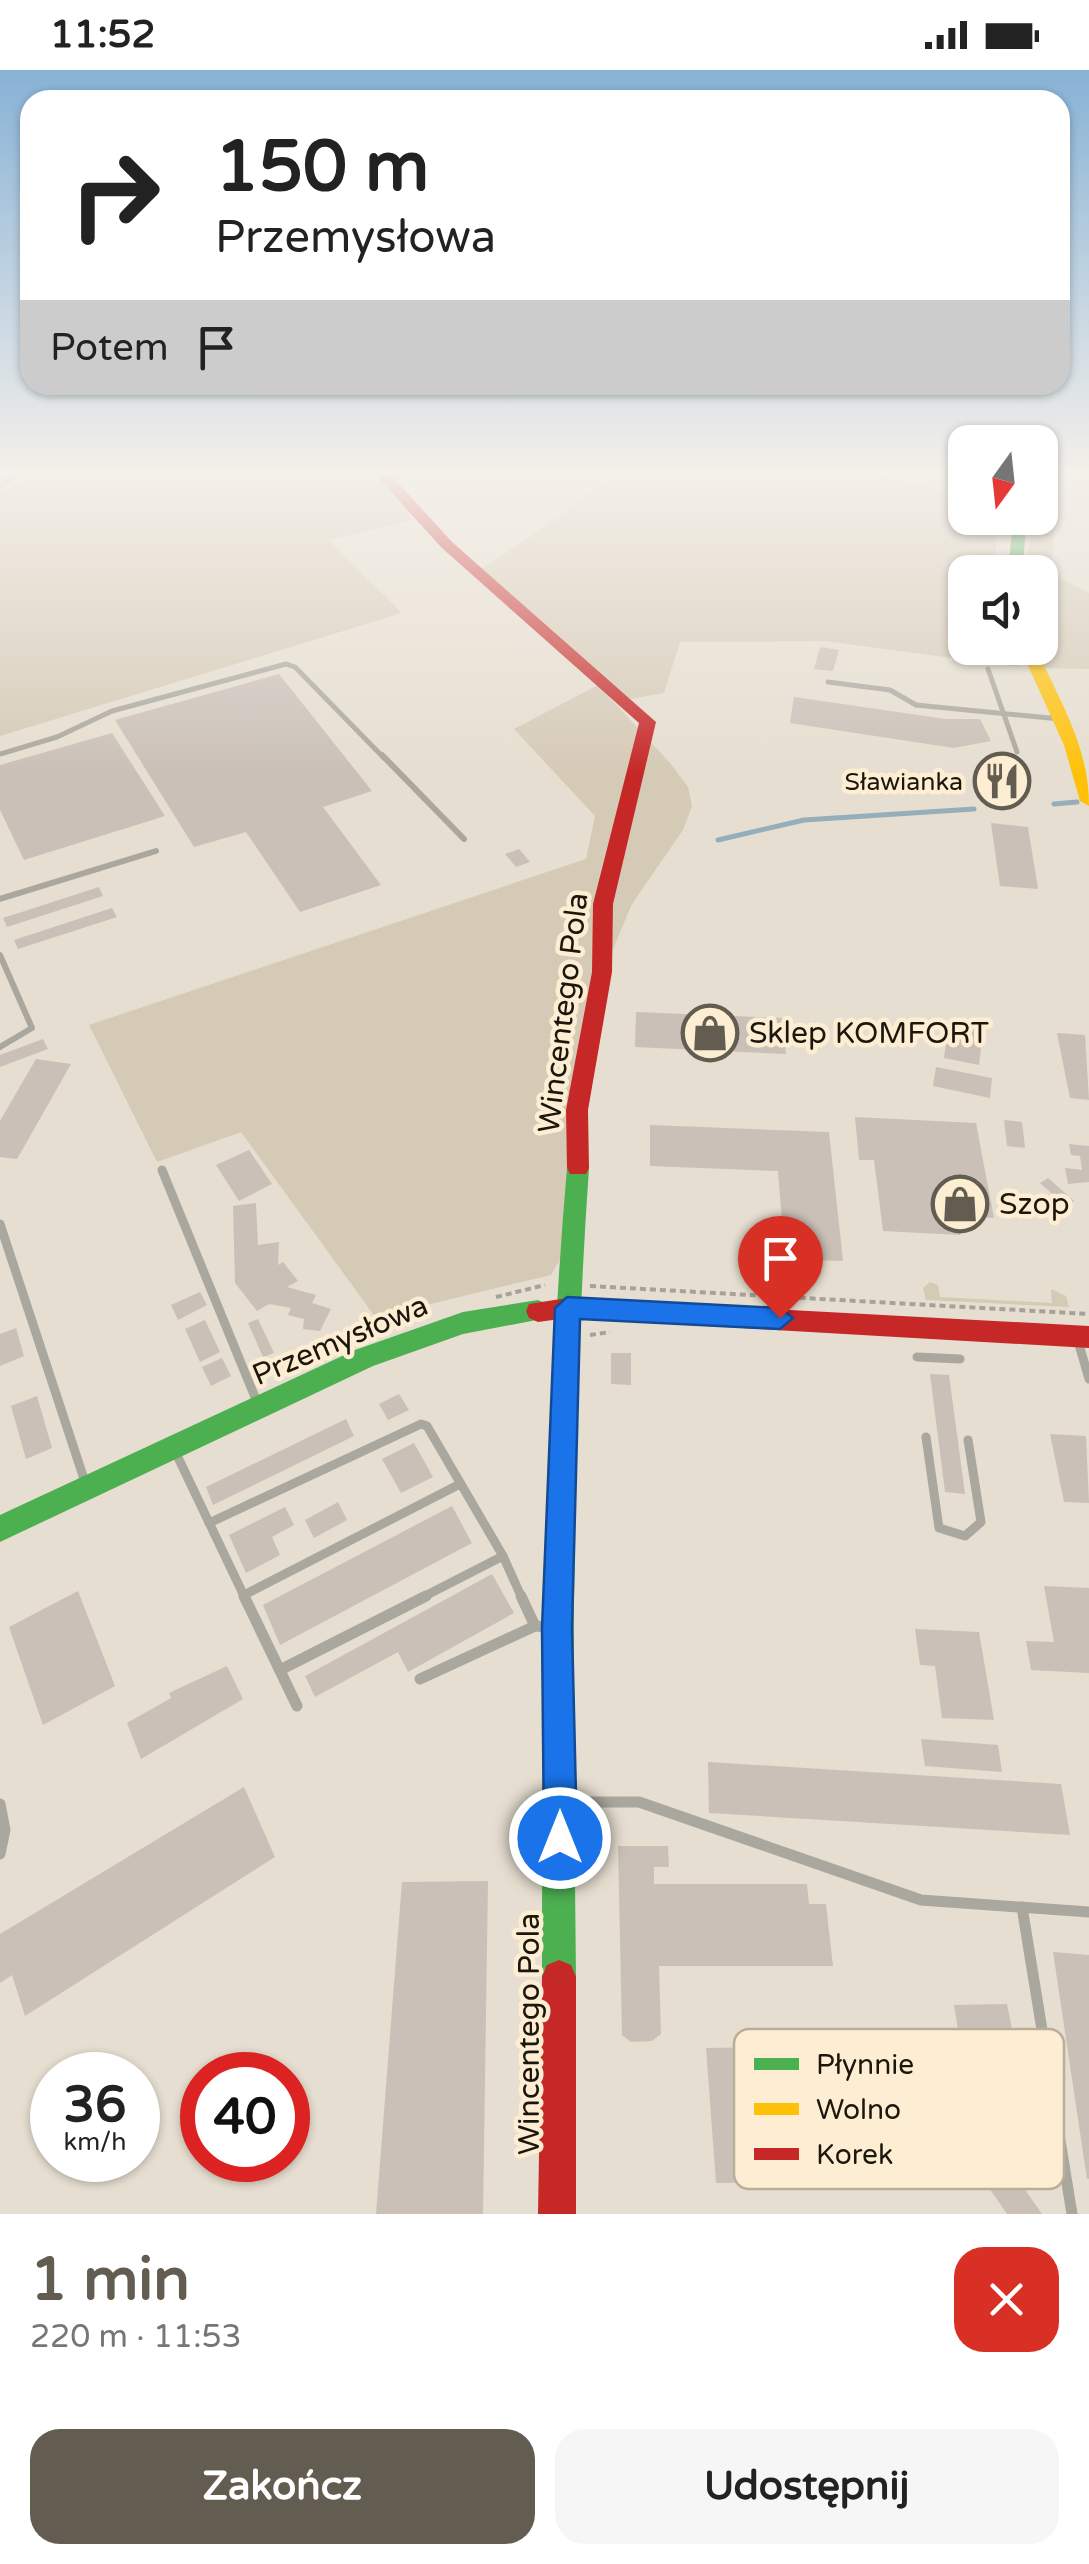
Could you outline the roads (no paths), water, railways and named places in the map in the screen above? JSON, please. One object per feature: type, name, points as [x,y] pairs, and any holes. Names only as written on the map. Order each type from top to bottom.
[{"type":"street","name":"Wincentego Pola","points":[[481,575],[648,722],[603,904],[602,972],[577,1110],[578,1182],[546,1627],[561,1802],[557,2214]]},
{"type":"street","points":[[1036,665],[1089,801]]},
{"type":"street","name":"Przemysłowa","points":[[0,1529],[364,1356],[438,1328],[514,1312],[567,1308],[1083,1337]]},
{"type":"lane","points":[[0,754],[47,741],[112,711],[286,664],[295,668],[464,839]]},
{"type":"lane","points":[[988,669],[1017,752]]},
{"type":"lane","points":[[828,682],[890,690],[916,705],[1005,718],[1060,719]]},
{"type":"lane","points":[[0,899],[156,851]]},
{"type":"lane","points":[[0,955],[32,1028],[0,1048]]},
{"type":"lane","points":[[162,1170],[259,1406]]},
{"type":"lane","points":[[0,1224],[86,1488]]},
{"type":"lane","points":[[1083,1337],[1089,1379]]},
{"type":"lane","points":[[917,1357],[960,1360]]},
{"type":"lane","points":[[210,1523],[421,1424],[428,1426],[546,1627],[420,1679]]},
{"type":"lane","points":[[926,1437],[940,1528],[965,1536],[981,1522],[968,1440]]},
{"type":"lane","points":[[174,1449],[298,1706]]},
{"type":"lane","points":[[244,1595],[460,1484]]},
{"type":"lane","points":[[280,1670],[503,1556]]},
{"type":"lane","points":[[561,1802],[639,1802],[921,1900],[1089,1912]]},
{"type":"lane","points":[[0,1804],[5,1830],[0,1854]]},
{"type":"lane","points":[[1022,1907],[1042,2029]]},
{"type":"lane","points":[[1064,2165],[1072,2214]]},
{"type":"waterway","points":[[1054,804],[1077,802]]},
{"type":"waterway","points":[[718,840],[804,820],[974,809]]},
{"type":"place","name":"Sławianka","points":[[1002,781]]},
{"type":"place","name":"Sklep KOMFORT","points":[[710,1033]]},
{"type":"place","name":"Szop","points":[[960,1204]]}]
